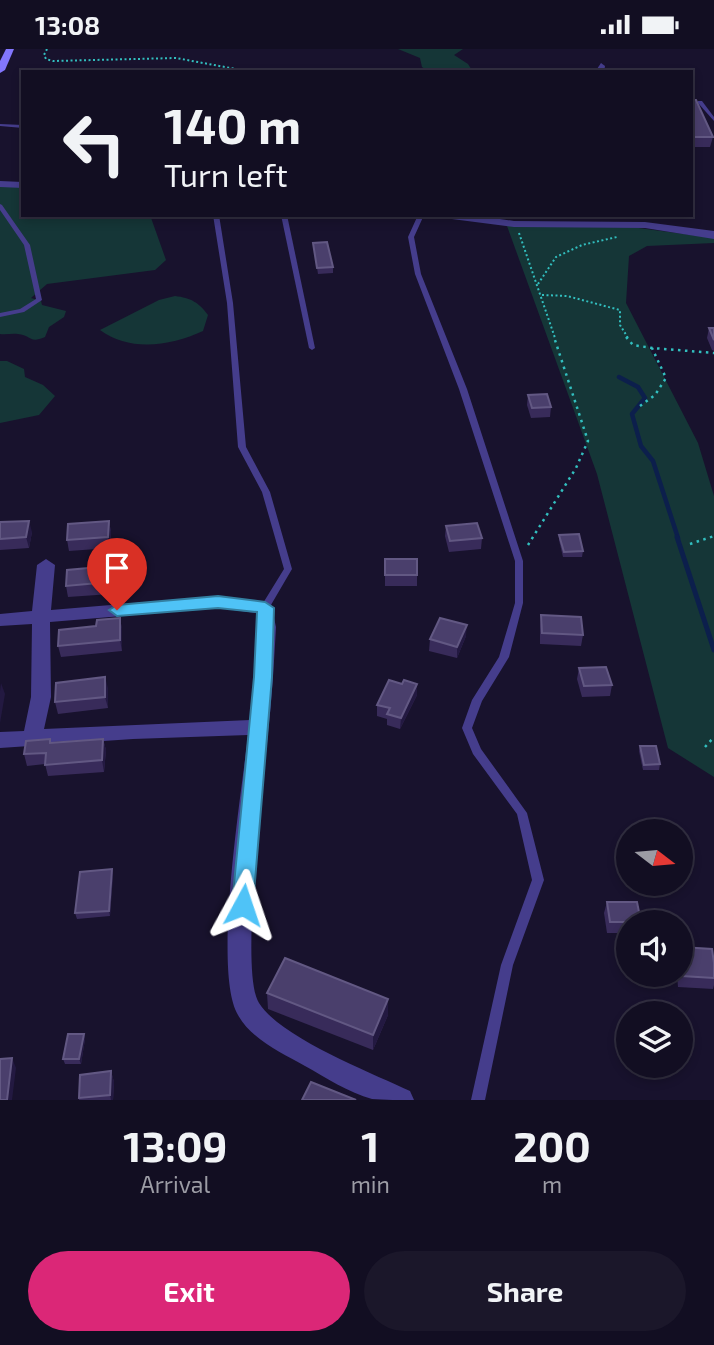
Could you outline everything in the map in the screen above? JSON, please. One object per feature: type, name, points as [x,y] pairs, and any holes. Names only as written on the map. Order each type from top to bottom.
[{"type":"main road","points":[[0,70],[10,49]]},
{"type":"street","points":[[0,184],[21,185]]},
{"type":"street","points":[[460,217],[514,224],[603,223],[709,234]]},
{"type":"street","points":[[680,217],[709,234]]},
{"type":"street","points":[[32,738],[41,697],[41,616],[46,565]]},
{"type":"street","points":[[0,620],[218,602],[265,608],[259,727],[238,956],[245,1007],[271,1033],[401,1100]]},
{"type":"street","points":[[0,740],[133,731],[259,727]]},
{"type":"lane","points":[[700,102],[714,120]]},
{"type":"lane","points":[[0,125],[21,127]]},
{"type":"lane","points":[[0,206],[27,245],[39,300],[22,311],[0,315]]},
{"type":"lane","points":[[216,217],[230,303],[242,447],[266,492],[288,569],[265,608]]},
{"type":"lane","points":[[284,217],[312,348]]},
{"type":"lane","points":[[420,217],[411,237],[418,274],[463,389],[519,561],[519,603],[504,656],[477,700],[467,728],[477,751],[522,813],[538,880],[507,965],[478,1100]]},
{"type":"path","points":[[47,49],[44,55],[46,59],[53,61],[176,58],[241,70]]},
{"type":"path","points":[[514,224],[542,295],[547,320],[588,441],[576,468],[519,561]]},
{"type":"path","points":[[538,284],[555,257],[582,245],[626,236]]},
{"type":"path","points":[[542,295],[567,296],[620,310],[617,318],[619,326],[633,345],[714,353]]},
{"type":"path","points":[[639,406],[655,395],[666,379],[652,348]]},
{"type":"path","points":[[690,544],[714,536]]},
{"type":"path","points":[[705,747],[714,737]]},
{"type":"green space","points":[[398,49],[463,49],[454,55],[468,64],[472,70],[426,70],[422,67],[420,58]]},
{"type":"green space","points":[[0,187],[21,187],[21,217],[151,217],[166,260],[155,270],[47,284],[31,298],[41,301],[42,305],[66,311],[64,317],[49,327],[45,337],[40,339],[18,334],[0,334]]},
{"type":"green space","points":[[616,225],[714,238],[714,243],[647,246],[629,256],[626,303],[698,443],[714,496],[714,777],[668,748],[597,474],[507,226]]},
{"type":"green space","points":[[175,296],[194,301],[208,315],[203,331],[164,343],[137,344],[124,342],[100,330],[159,300]]},
{"type":"green space","points":[[0,361],[7,361],[24,369],[25,377],[43,385],[55,396],[39,415],[0,423]]},
{"type":"building","points":[[693,100],[696,100],[713,137],[693,137]]},
{"type":"building","points":[[327,242],[333,267],[317,268],[313,243]]},
{"type":"building","points":[[547,394],[551,407],[532,408],[528,395]]},
{"type":"building","points":[[29,521],[26,537],[0,539],[0,522]]},
{"type":"building","points":[[109,521],[108,537],[67,540],[68,524]]},
{"type":"building","points":[[477,523],[482,538],[450,541],[446,526]]},
{"type":"building","points":[[579,534],[583,551],[564,552],[559,535]]},
{"type":"building","points":[[385,559],[417,559],[417,575],[385,575]]},
{"type":"building","points":[[110,566],[109,582],[66,586],[67,570]]},
{"type":"building","points":[[541,615],[581,617],[583,635],[542,633]]},
{"type":"building","points":[[120,618],[120,640],[58,646],[59,630],[96,626],[97,620]]},
{"type":"building","points":[[440,618],[467,625],[457,647],[430,639]]},
{"type":"building","points":[[606,667],[612,685],[584,686],[579,668]]},
{"type":"building","points":[[105,677],[105,697],[55,702],[56,683]]},
{"type":"building","points":[[389,680],[402,684],[404,680],[417,684],[401,718],[387,714],[390,708],[377,705]]},
{"type":"building","points":[[50,739],[50,743],[103,739],[102,760],[45,765],[46,753],[24,754],[26,741]]},
{"type":"building","points":[[640,746],[656,746],[660,764],[644,765]]},
{"type":"building","points":[[112,869],[109,911],[75,913],[80,872]]},
{"type":"building","points":[[607,902],[637,902],[639,910],[616,910],[616,922],[610,922]]},
{"type":"building","points":[[693,948],[712,949],[714,978],[693,977]]},
{"type":"building","points":[[285,958],[388,999],[373,1035],[267,993]]},
{"type":"building","points":[[68,1034],[84,1034],[79,1059],[63,1059]]},
{"type":"building","points":[[12,1058],[7,1100],[0,1100],[0,1059]]},
{"type":"building","points":[[111,1071],[110,1095],[79,1098],[80,1075]]},
{"type":"building","points":[[311,1082],[356,1100],[302,1100]]},
{"type":"waterway","points":[[619,377],[638,387],[645,398],[632,414],[641,446],[653,461],[678,538]]},
{"type":"waterway","points":[[677,537],[714,650]]},
{"type":"route","points":[[117,610],[218,602],[265,608],[267,627],[243,905]]}]
